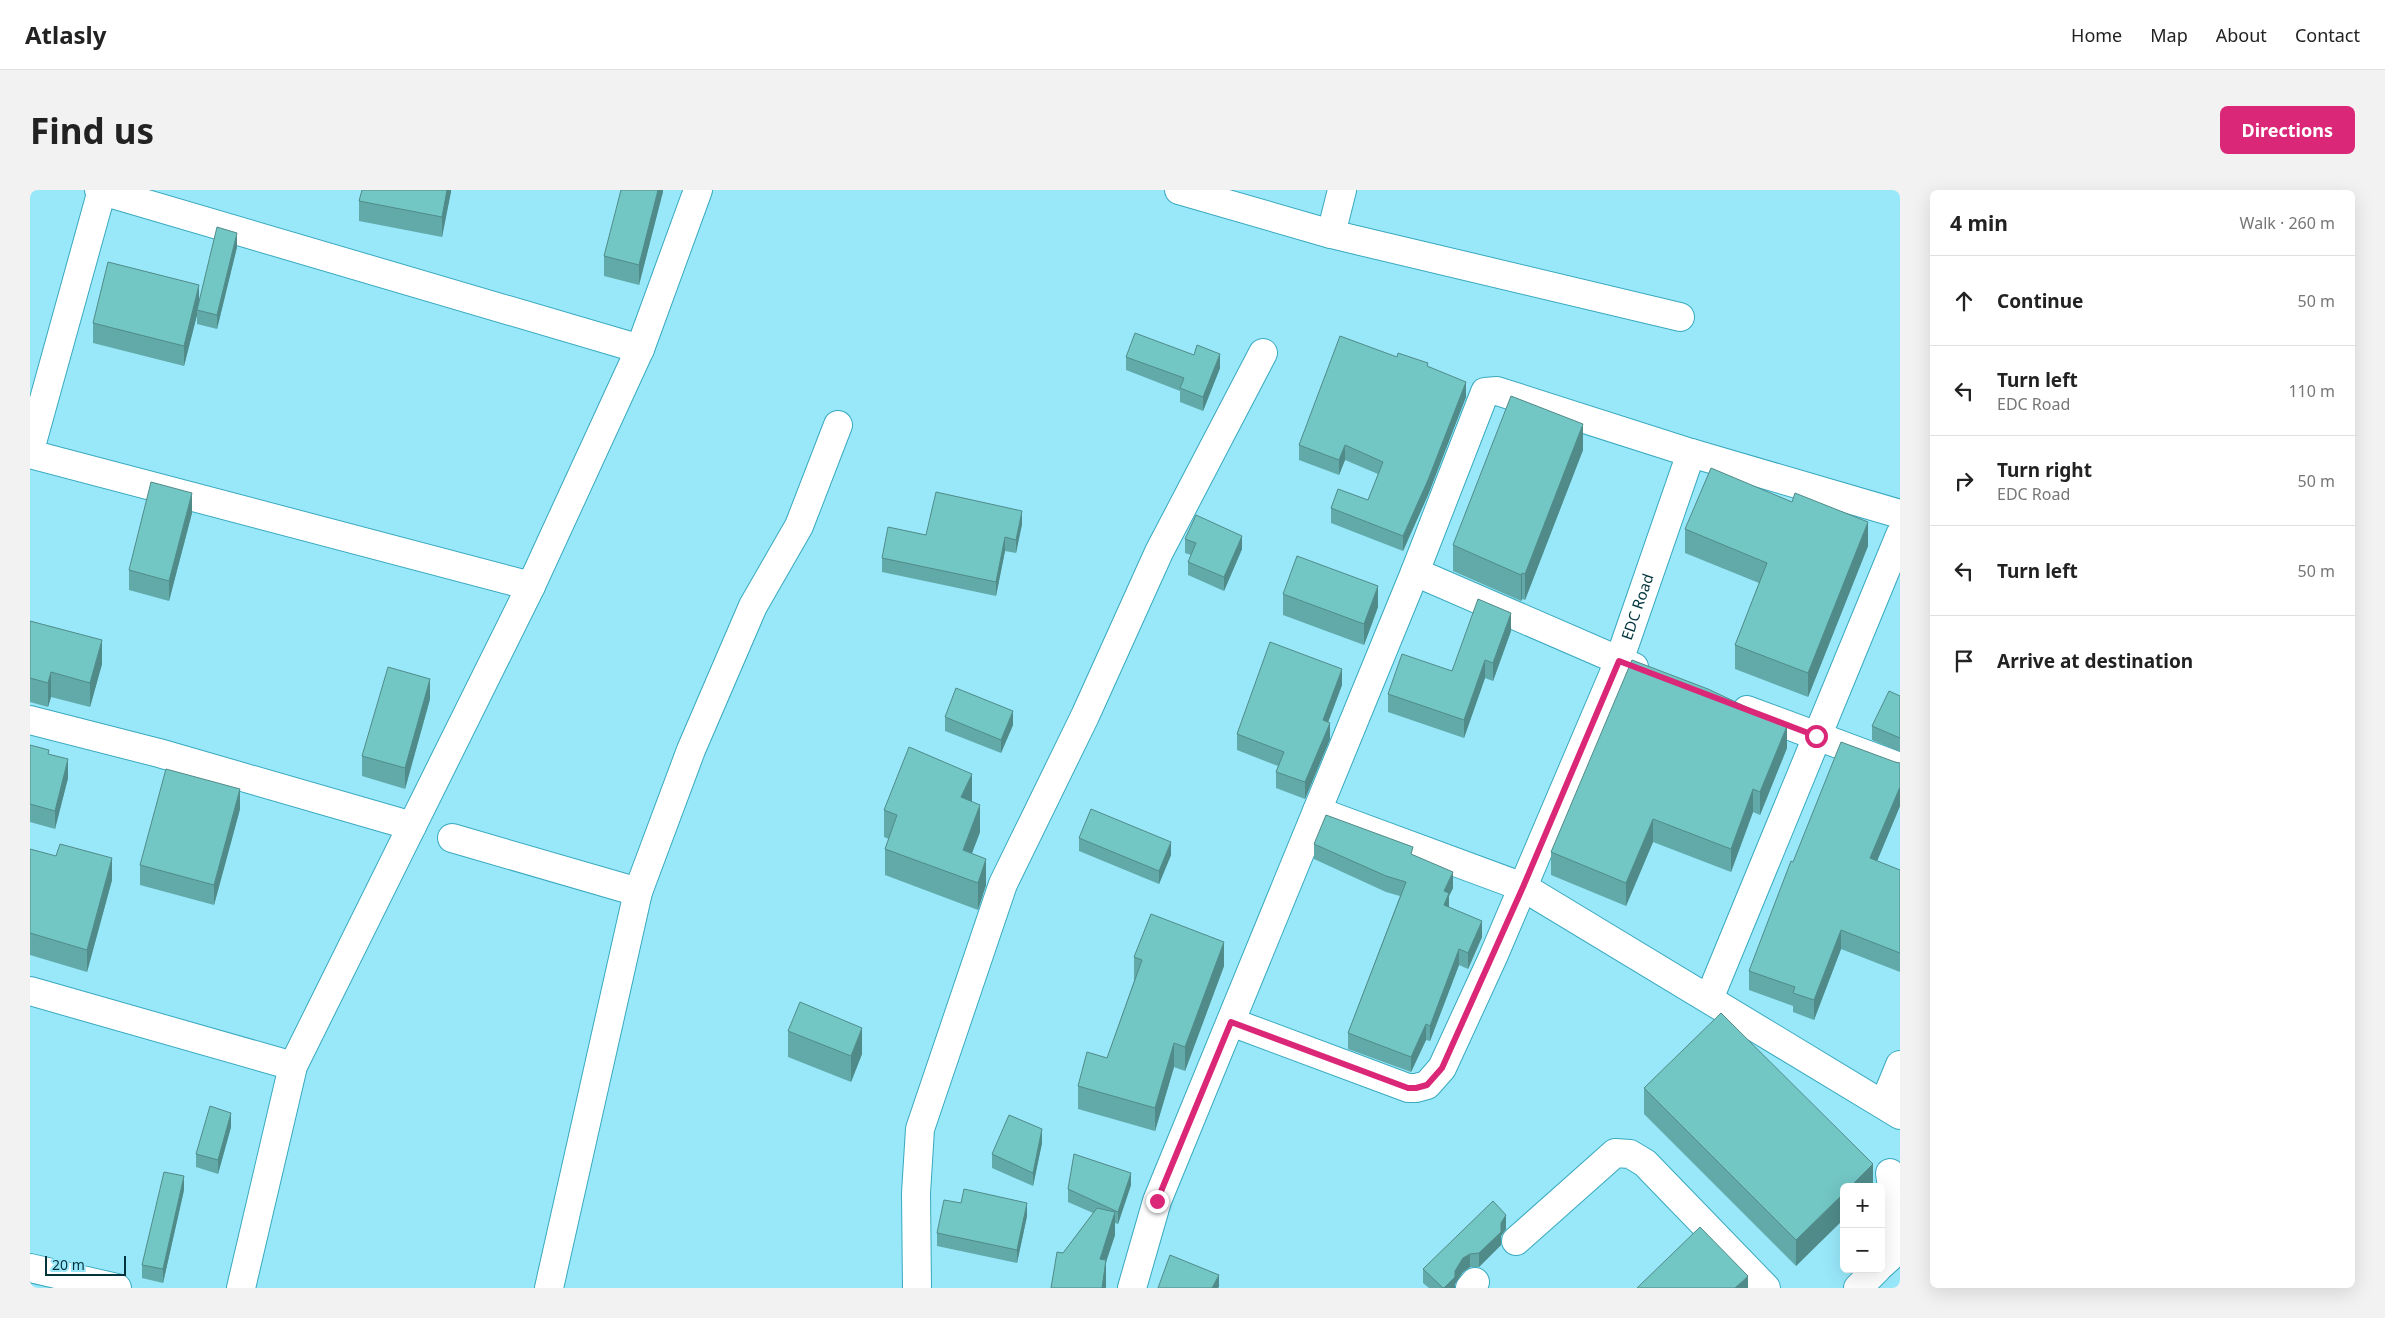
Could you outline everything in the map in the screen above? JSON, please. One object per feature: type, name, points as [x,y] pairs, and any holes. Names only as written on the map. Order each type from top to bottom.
[{"type":"street","points":[[30,450],[101,190],[640,349]]},
{"type":"street","points":[[241,1288],[293,1066],[531,586],[640,349],[698,190]]},
{"type":"street","points":[[1179,190],[1331,234],[1680,317]]},
{"type":"street","points":[[1331,234],[1342,190]]},
{"type":"street","points":[[917,1288],[916,1193],[920,1129],[1003,884],[1085,716],[1159,552],[1263,353]]},
{"type":"street","points":[[1132,1288],[1157,1201],[1416,572],[1485,392],[1497,391],[1691,453],[1900,514]]},
{"type":"street","points":[[549,1288],[638,892],[691,750],[753,606],[799,526],[838,425]]},
{"type":"street","name":"EDC Road","points":[[1231,1022],[1408,1088],[1427,1085],[1442,1068],[1523,887],[1619,661],[1691,453]]},
{"type":"street","points":[[30,454],[531,586]]},
{"type":"street","points":[[1709,999],[1900,535]]},
{"type":"street","points":[[1416,572],[1654,675]]},
{"type":"street","points":[[1726,702],[1900,767]]},
{"type":"street","points":[[30,720],[159,753],[412,826]]},
{"type":"street","points":[[1318,812],[1523,887],[1892,1110],[1900,1065]]},
{"type":"street","points":[[452,838],[638,892]]},
{"type":"street","points":[[30,991],[293,1066]]},
{"type":"street","points":[[1516,1241],[1615,1153],[1630,1154],[1645,1163],[1766,1288]]},
{"type":"street","points":[[1885,1261],[1893,1254],[1898,1229],[1890,1173]]},
{"type":"street","points":[[30,1268],[117,1288]]},
{"type":"street","points":[[1858,1288],[1873,1273]]},
{"type":"building","points":[[362,190],[447,190],[442,217],[359,201]]},
{"type":"building","points":[[621,190],[658,190],[639,265],[604,256]]},
{"type":"building","points":[[217,227],[237,233],[217,315],[197,310]]},
{"type":"building","points":[[108,262],[199,285],[184,346],[93,323]]},
{"type":"building","points":[[1135,333],[1194,355],[1197,345],[1220,354],[1203,397],[1180,388],[1184,378],[1126,357]]},
{"type":"building","points":[[1340,336],[1397,357],[1398,353],[1428,363],[1427,366],[1466,382],[1428,480],[1403,536],[1331,508],[1338,489],[1368,500],[1383,462],[1345,445],[1339,460],[1299,445]]},
{"type":"building","points":[[1511,396],[1583,424],[1525,574],[1522,573],[1521,575],[1453,545]]},
{"type":"building","points":[[1711,468],[1792,502],[1795,493],[1868,522],[1808,673],[1735,645],[1767,563],[1685,529]]},
{"type":"building","points":[[151,482],[192,493],[169,581],[129,570]]},
{"type":"building","points":[[936,492],[1022,511],[1016,540],[1005,537],[996,582],[882,558],[888,527],[926,535]]},
{"type":"building","points":[[1196,515],[1242,536],[1224,577],[1188,562],[1196,543],[1185,539]]},
{"type":"building","points":[[1297,556],[1378,586],[1364,624],[1283,594]]},
{"type":"building","points":[[1478,599],[1511,613],[1493,663],[1485,660],[1464,720],[1388,694],[1402,654],[1452,671]]},
{"type":"building","points":[[30,621],[102,640],[90,683],[51,672],[48,683],[30,678]]},
{"type":"building","points":[[1270,642],[1342,669],[1323,720],[1330,723],[1305,782],[1276,772],[1284,752],[1237,734]]},
{"type":"building","points":[[1632,660],[1708,689],[1787,726],[1760,792],[1753,789],[1731,849],[1653,819],[1626,883],[1551,852]]},
{"type":"building","points":[[388,667],[430,679],[405,768],[362,756]]},
{"type":"building","points":[[956,688],[1013,711],[1001,740],[945,717]]},
{"type":"building","points":[[1889,691],[1900,696],[1900,738],[1872,726]]},
{"type":"building","points":[[1841,742],[1900,763],[1900,787],[1870,858],[1900,870],[1900,953],[1841,930],[1814,1000],[1793,993],[1795,987],[1749,971],[1791,861],[1793,862]]},
{"type":"building","points":[[30,745],[49,750],[48,754],[68,759],[55,811],[30,804]]},
{"type":"building","points":[[909,747],[972,774],[961,797],[980,805],[963,850],[986,859],[978,883],[885,849],[897,815],[884,810]]},
{"type":"building","points":[[166,769],[240,789],[214,885],[140,865]]},
{"type":"building","points":[[1091,809],[1171,842],[1159,871],[1079,838]]},
{"type":"building","points":[[1326,815],[1413,847],[1411,854],[1453,872],[1444,891],[1449,893],[1444,905],[1482,921],[1468,953],[1459,949],[1430,1026],[1426,1024],[1411,1057],[1348,1033],[1406,882],[1386,876],[1314,844]]},
{"type":"building","points":[[60,844],[112,858],[87,950],[30,933],[30,849],[56,856]]},
{"type":"building","points":[[1151,914],[1224,942],[1185,1047],[1174,1043],[1155,1108],[1078,1086],[1087,1052],[1107,1058],[1142,960],[1134,957]]},
{"type":"building","points":[[800,1002],[862,1028],[851,1056],[788,1031]]},
{"type":"building","points":[[1721,1013],[1873,1164],[1854,1183],[1840,1183],[1840,1197],[1796,1240],[1644,1088]]},
{"type":"building","points":[[210,1106],[231,1113],[218,1160],[196,1154]]},
{"type":"building","points":[[1009,1115],[1042,1129],[1033,1173],[992,1154]]},
{"type":"building","points":[[1074,1154],[1131,1173],[1118,1212],[1068,1189]]},
{"type":"building","points":[[164,1172],[184,1176],[163,1269],[142,1265]]},
{"type":"building","points":[[964,1189],[1027,1203],[1017,1250],[937,1233],[944,1200],[961,1203]]},
{"type":"building","points":[[1493,1201],[1506,1215],[1501,1223],[1501,1232],[1479,1253],[1470,1254],[1463,1258],[1455,1271],[1455,1277],[1443,1288],[1423,1269]]},
{"type":"building","points":[[1097,1208],[1115,1212],[1100,1259],[1106,1260],[1102,1288],[1051,1288],[1057,1252],[1063,1253]]},
{"type":"building","points":[[1700,1227],[1748,1276],[1735,1288],[1637,1288]]},
{"type":"building","points":[[1170,1255],[1219,1275],[1212,1288],[1158,1288]]},
{"type":"route","points":[[1157,1201],[1231,1022],[1408,1088],[1427,1085],[1434,1080],[1453,1046],[1493,956],[1619,661],[1816,736]]}]
